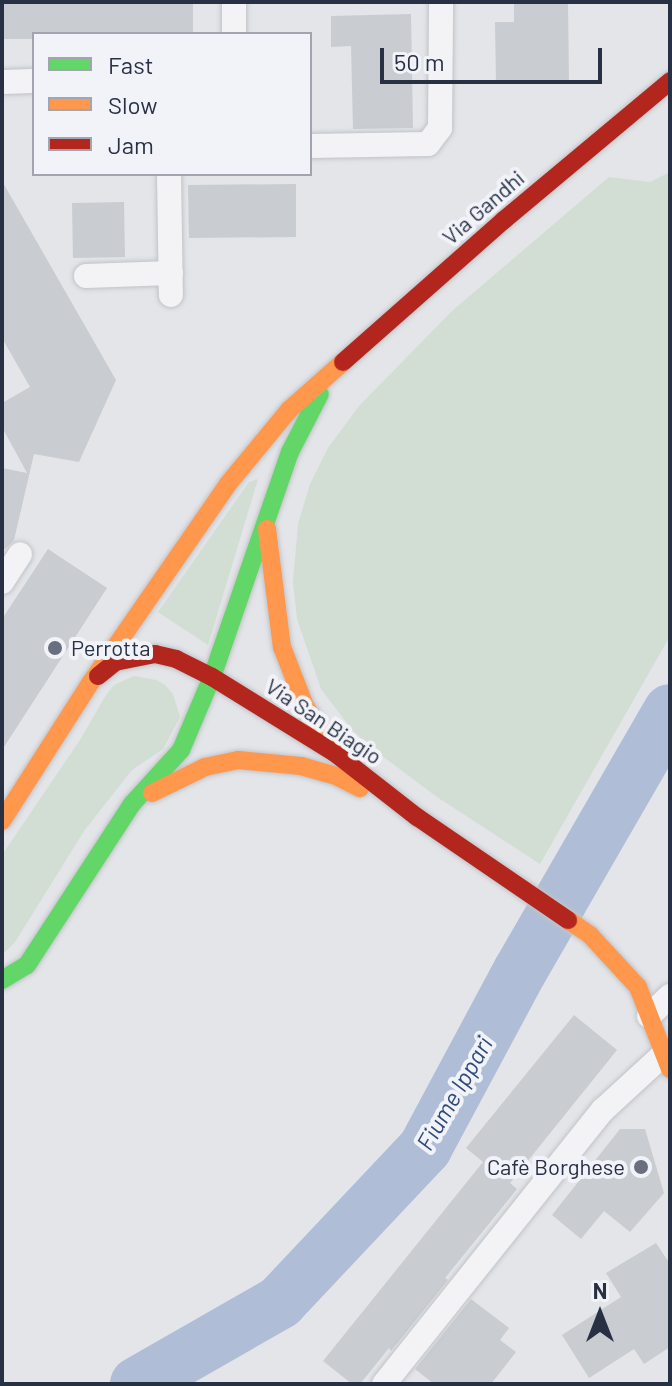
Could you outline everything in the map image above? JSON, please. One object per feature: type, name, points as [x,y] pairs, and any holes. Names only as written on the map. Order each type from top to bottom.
[{"type":"main road","name":"Via Gandhi","points":[[2,821],[91,682],[228,484],[289,410],[504,220],[670,81]]},
{"type":"main road","points":[[2,980],[27,965],[132,804],[181,750],[212,677],[266,513],[290,452],[331,372]]},
{"type":"main road","points":[[266,513],[269,562],[282,647],[305,706],[336,754]]},
{"type":"main road","name":"Via San Biagio","points":[[91,682],[115,662],[155,654],[176,659],[212,677],[336,754],[417,817],[517,882],[590,935],[638,987],[649,1016]]},
{"type":"main road","points":[[132,804],[174,780],[205,767],[238,760],[272,761],[336,776],[417,817]]},
{"type":"main road","points":[[649,1016],[668,1061]]},
{"type":"street","points":[[234,2],[234,32]]},
{"type":"street","points":[[312,146],[428,144],[440,128],[441,2]]},
{"type":"street","points":[[2,82],[32,81]]},
{"type":"street","points":[[86,276],[171,284],[169,176]]},
{"type":"street","points":[[2,582],[20,554]]},
{"type":"street","points":[[649,1016],[670,996]]},
{"type":"street","points":[[384,1384],[603,1110],[668,1061]]},
{"type":"shaded area","points":[[670,172],[670,636],[540,864],[437,797],[373,749],[353,731],[321,689],[297,619],[293,582],[298,524],[310,484],[328,448],[359,406],[452,311],[609,177],[650,182]]},
{"type":"shaded area","points":[[258,479],[208,645],[158,612],[249,482]]},
{"type":"shaded area","points":[[134,676],[165,685],[173,694],[180,717],[163,749],[132,770],[84,831],[15,942],[2,955],[2,855],[80,740],[106,695],[114,685]]},
{"type":"building","points":[[2,2],[193,2],[193,32],[32,32],[32,39],[2,39]]},
{"type":"building","points":[[514,2],[568,2],[569,82],[496,84],[495,22],[514,22]]},
{"type":"building","points":[[411,14],[413,128],[353,129],[351,46],[331,47],[331,16]]},
{"type":"building","points":[[2,181],[116,380],[79,462],[34,454],[14,540],[5,549],[2,549],[2,468],[27,473],[2,427],[2,403],[30,387],[2,338]]},
{"type":"building","points":[[296,184],[296,237],[189,238],[188,185]]},
{"type":"building","points":[[124,202],[125,257],[73,258],[72,203]]},
{"type":"building","points":[[48,549],[107,588],[2,750],[2,619]]},
{"type":"building","points":[[574,1015],[617,1050],[510,1183],[517,1189],[445,1278],[448,1280],[391,1351],[389,1348],[360,1384],[352,1384],[323,1361],[483,1162],[466,1148]]},
{"type":"building","points":[[620,1129],[645,1129],[664,1193],[630,1232],[604,1211],[581,1239],[552,1215]]},
{"type":"building","points":[[656,1243],[670,1264],[670,1347],[644,1364],[634,1349],[589,1378],[562,1335],[621,1297],[606,1273]]},
{"type":"building","points":[[471,1299],[509,1328],[500,1340],[516,1352],[491,1384],[434,1384],[415,1369]]},
{"type":"waterway","name":"Fiume Ippari","points":[[137,1384],[280,1302],[425,1148],[520,971],[670,711]]},
{"type":"traffic: fast","points":[[2,980],[27,965],[132,804],[181,750],[212,677],[290,452],[320,394]]},
{"type":"traffic: slow","points":[[2,821],[91,682],[228,484],[289,410],[343,362]]},
{"type":"traffic: slow","points":[[267,529],[282,647],[305,706],[332,747]]},
{"type":"traffic: slow","points":[[152,793],[205,767],[238,760],[301,766],[336,776],[360,788]]},
{"type":"traffic: slow","points":[[568,920],[590,935],[638,987],[670,1069]]},
{"type":"traffic: jam","points":[[343,362],[504,220],[670,81]]},
{"type":"traffic: jam","points":[[98,676],[115,662],[155,654],[176,659],[212,677],[336,754],[417,817],[568,920]]},
{"type":"place","name":"Perrotta","points":[[55,648]]},
{"type":"place","name":"Cafè Borghese","points":[[641,1167]]}]
